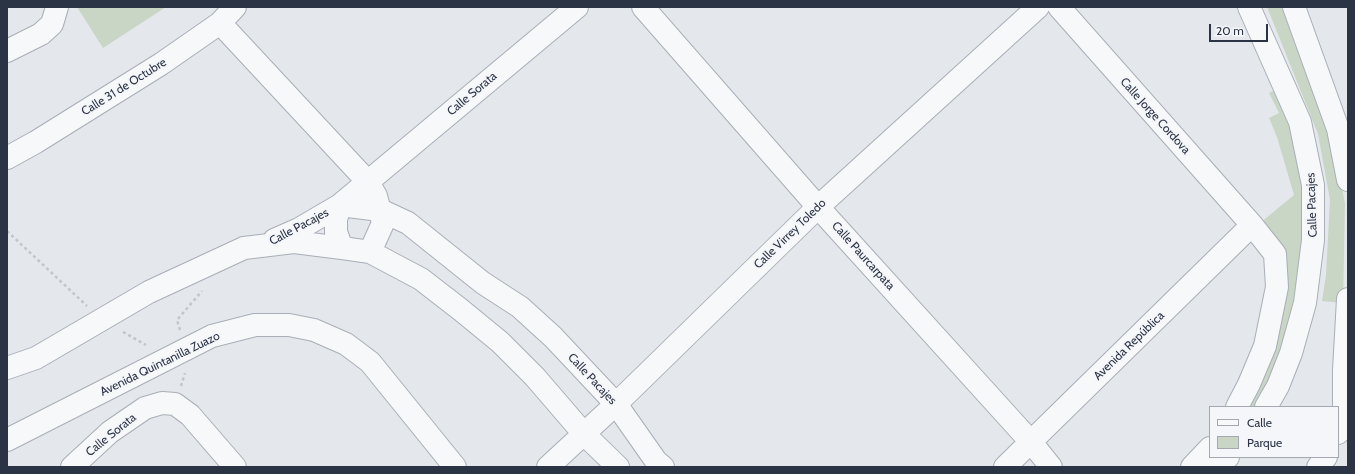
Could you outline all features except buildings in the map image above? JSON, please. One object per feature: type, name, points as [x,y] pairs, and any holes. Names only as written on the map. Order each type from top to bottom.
[{"type":"street","points":[[7,51],[41,34],[52,24],[57,7]]},
{"type":"street","name":"Calle 31 de Octubre","points":[[7,158],[36,142],[161,64],[220,23],[235,7]]},
{"type":"street","name":"Calle Sorata","points":[[340,205],[577,7]]},
{"type":"street","name":"Calle Paurcarpata","points":[[643,7],[818,206],[1052,467]]},
{"type":"street","name":"Calle Virrey Toledo","points":[[548,467],[616,404],[818,206],[1038,7]]},
{"type":"street","name":"Calle Jorge Cordova","points":[[1059,7],[1252,225],[1275,254],[1278,287],[1265,346],[1249,384],[1238,406]]},
{"type":"street","name":"Calle Pacajes","points":[[1249,7],[1300,122],[1313,185],[1313,240],[1305,303],[1291,352],[1278,386],[1267,406]]},
{"type":"street","points":[[1294,7],[1338,129],[1348,180]]},
{"type":"street","points":[[220,23],[368,182],[376,196],[382,223],[370,252]]},
{"type":"street","points":[[340,205],[336,220],[336,232],[342,248]]},
{"type":"street","name":"Calle Pacajes","points":[[265,244],[298,229],[340,205],[380,210],[408,223],[483,283],[520,306],[616,404],[656,461],[663,467]]},
{"type":"street","name":"Avenida República","points":[[1005,467],[1252,225]]},
{"type":"street","name":"Calle Pacajes","points":[[265,244],[294,242],[370,252],[421,279],[500,342],[535,377],[584,434],[618,467]]},
{"type":"street","points":[[7,368],[36,358],[149,292],[244,248],[265,244]]},
{"type":"street","points":[[1339,429],[1344,410],[1344,370],[1348,299]]},
{"type":"street","name":"Avenida Quintanilla Zuazo","points":[[7,440],[212,336],[255,325],[289,325],[314,330],[346,344],[370,362],[455,467]]},
{"type":"street","name":"Calle Sorata","points":[[72,467],[110,432],[145,408],[162,403],[175,404],[190,416],[235,467]]},
{"type":"street","points":[[1192,467],[1209,449]]},
{"type":"street","points":[[1216,467],[1227,458]]},
{"type":"street","points":[[1318,467],[1325,458]]},
{"type":"path","points":[[7,231],[101,319],[152,349]]},
{"type":"green space","points":[[77,7],[166,7],[103,48]]},
{"type":"green space","points":[[1267,7],[1286,7],[1335,148],[1345,204],[1343,303],[1322,301],[1326,275],[1330,200],[1318,134]]},
{"type":"green space","points":[[1275,90],[1289,127],[1306,195],[1304,293],[1261,406],[1242,406],[1285,291],[1260,223],[1294,195],[1277,137],[1269,118],[1279,113],[1269,93]]}]
